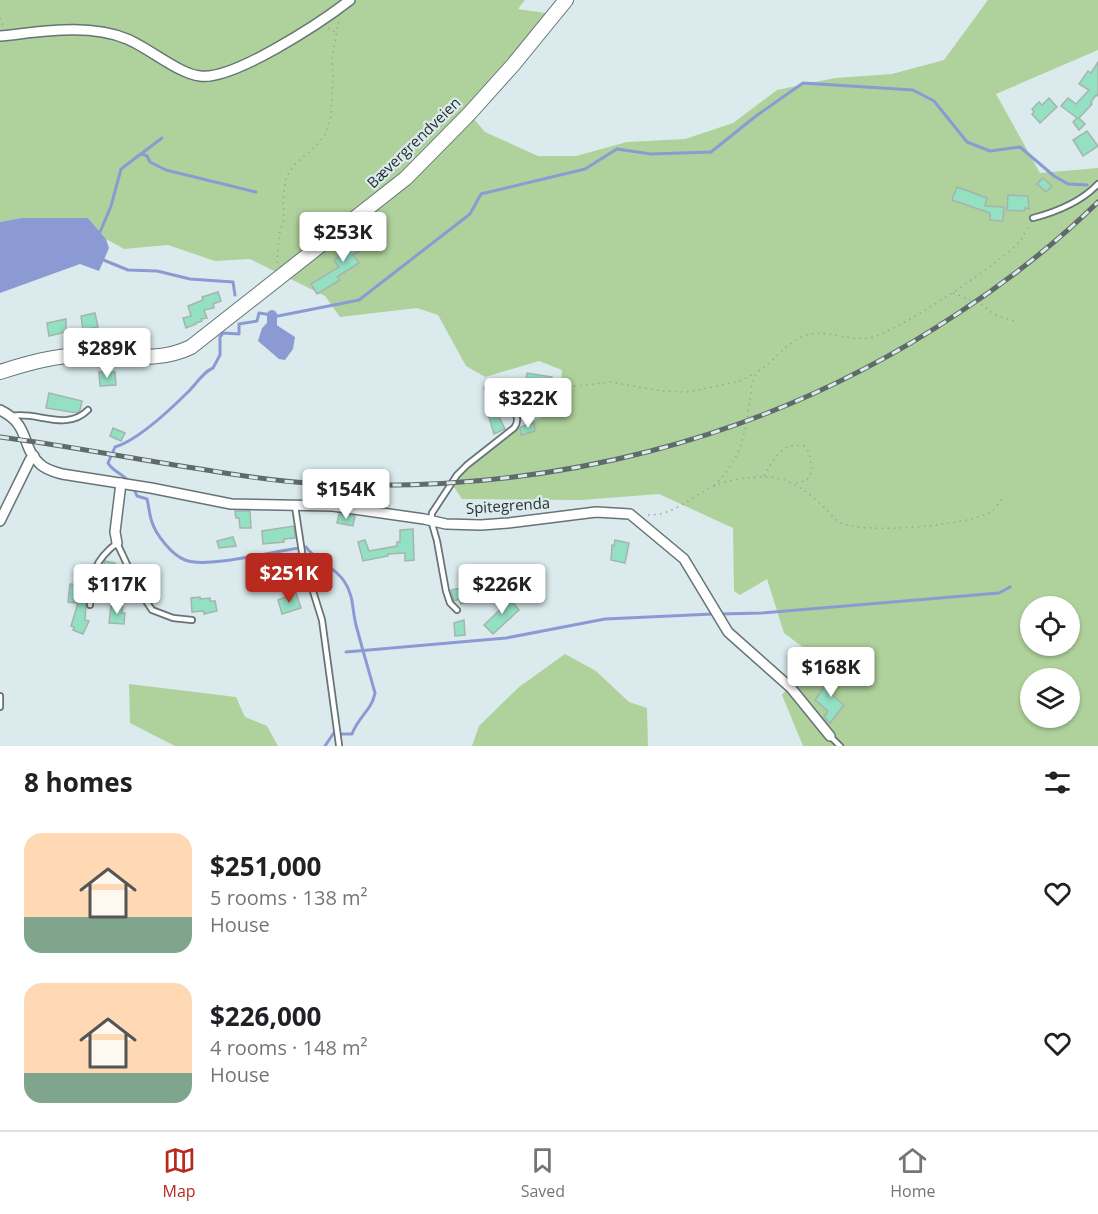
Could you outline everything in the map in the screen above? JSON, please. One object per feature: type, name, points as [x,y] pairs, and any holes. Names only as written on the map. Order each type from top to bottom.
[{"type":"main road","name":"Bævergrendveien","points":[[0,372],[26,363],[85,354],[158,357],[181,352],[202,339],[389,192],[426,159],[513,65],[566,0]]},
{"type":"street","points":[[0,36],[78,30],[107,33],[140,45],[189,73],[207,76],[233,69],[284,44],[350,0]]},
{"type":"street","points":[[0,410],[12,416],[22,429],[34,456],[0,521]]},
{"type":"street","name":"Spitegrenda","points":[[34,456],[40,465],[54,472],[231,504],[355,508],[446,524],[481,525],[596,512],[626,513],[635,517]]},
{"type":"street","points":[[117,543],[115,532],[121,483]]},
{"type":"street","points":[[635,517],[645,528],[665,541],[684,559],[728,632],[791,688],[830,736]]},
{"type":"lane","points":[[1033,218],[1081,199],[1098,184]]},
{"type":"lane","points":[[457,610],[450,603],[446,591],[438,542],[431,520],[432,513],[457,475],[472,459],[517,423],[513,406]]},
{"type":"lane","points":[[12,416],[68,420],[88,410]]},
{"type":"lane","points":[[295,506],[303,559],[322,620],[339,745]]},
{"type":"lane","points":[[90,605],[93,572],[96,565],[117,543],[140,592],[152,610],[173,618],[192,620]]},
{"type":"lane","points":[[0,696],[0,707]]},
{"type":"lane","points":[[830,736],[840,746]]},
{"type":"path","points":[[277,280],[278,241],[285,210],[283,184],[297,162],[314,148],[324,135],[330,116],[332,57],[340,7]]},
{"type":"path","points":[[568,387],[610,382],[662,392],[687,392],[740,381],[756,373],[802,335],[812,332],[831,333],[852,338],[871,338],[885,333],[921,313],[999,259],[1020,240],[1033,218]]},
{"type":"path","points":[[951,293],[981,304],[995,315],[1014,321]]},
{"type":"path","points":[[714,486],[725,474],[742,446],[756,373]]},
{"type":"path","points":[[764,477],[781,450],[796,444],[804,446],[812,460],[812,471],[806,481],[791,483]]},
{"type":"path","points":[[635,517],[671,511],[714,486],[733,480],[764,477],[775,477],[791,483],[809,493],[840,523],[858,526],[911,529],[954,524],[991,511],[1004,497]]},
{"type":"green space","points":[[0,0],[525,0],[518,9],[552,14],[472,117],[485,132],[538,156],[576,156],[627,142],[685,139],[733,123],[777,90],[835,78],[892,74],[944,60],[988,0],[1098,0],[1098,50],[996,94],[1040,173],[1098,168],[1098,746],[803,746],[782,695],[792,681],[804,648],[784,633],[767,579],[740,595],[734,591],[733,528],[659,494],[581,500],[462,499],[450,481],[471,467],[514,430],[559,409],[562,370],[539,361],[485,377],[466,366],[438,315],[417,308],[340,317],[325,296],[250,259],[215,261],[168,245],[124,249],[106,239],[88,218],[21,218],[0,222]]},
{"type":"green space","points":[[565,654],[596,671],[629,702],[647,708],[648,746],[472,746],[479,726],[519,687]]},
{"type":"green space","points":[[129,684],[236,697],[245,717],[267,726],[278,746],[175,746],[130,723]]},
{"type":"water","points":[[21,218],[88,218],[106,239],[109,248],[99,271],[80,264],[0,293],[0,222]]},
{"type":"water","points":[[267,323],[275,324],[295,337],[293,349],[285,360],[279,359],[258,341],[262,328]]},
{"type":"building","points":[[1098,62],[1098,96],[1096,95],[1092,104],[1079,118],[1085,124],[1079,130],[1073,122],[1077,118],[1061,106],[1068,98],[1076,104],[1089,90],[1079,84],[1088,71],[1091,73]]},
{"type":"building","points":[[1049,98],[1057,107],[1040,123],[1032,114],[1034,112],[1032,109],[1039,102],[1042,105]]},
{"type":"building","points":[[1087,131],[1098,146],[1083,156],[1073,140]]},
{"type":"building","points":[[1043,178],[1052,186],[1046,192],[1037,184]]},
{"type":"building","points":[[957,187],[987,198],[985,206],[1004,207],[1003,221],[990,220],[990,213],[952,200]]},
{"type":"building","points":[[1008,195],[1028,196],[1029,209],[1007,210]]},
{"type":"building","points":[[365,232],[372,243],[353,255],[359,263],[337,277],[340,280],[317,294],[311,284],[339,267],[334,260],[339,257],[337,253]]},
{"type":"building","points":[[218,292],[221,301],[213,304],[214,308],[204,310],[207,318],[186,328],[183,318],[191,316],[188,306],[203,300],[202,297]]},
{"type":"building","points":[[95,313],[98,327],[83,330],[81,316]]},
{"type":"building","points":[[66,319],[66,332],[49,336],[47,323]]},
{"type":"building","points":[[99,372],[115,372],[116,385],[100,386]]},
{"type":"building","points":[[527,373],[552,377],[550,390],[525,386]]},
{"type":"building","points":[[510,379],[515,394],[489,400],[484,388]]},
{"type":"building","points":[[49,393],[82,401],[80,410],[77,413],[46,408]]},
{"type":"building","points":[[497,413],[505,429],[494,434],[489,417]]},
{"type":"building","points":[[534,423],[535,431],[521,435],[520,427]]},
{"type":"building","points":[[113,428],[125,433],[121,441],[110,436]]},
{"type":"building","points":[[235,511],[250,511],[251,528],[240,528],[239,518],[236,518]]},
{"type":"building","points":[[339,514],[355,516],[353,526],[337,523]]},
{"type":"building","points":[[294,526],[295,538],[284,539],[284,542],[263,544],[262,531]]},
{"type":"building","points":[[413,529],[414,560],[405,561],[405,553],[388,554],[388,556],[363,561],[358,542],[365,540],[369,551],[397,546],[397,542],[400,542],[400,530]]},
{"type":"building","points":[[233,537],[236,546],[219,548],[217,541]]},
{"type":"building","points":[[615,540],[629,543],[625,563],[611,560],[612,545],[614,546]]},
{"type":"building","points":[[105,561],[115,563],[113,574],[102,572]]},
{"type":"building","points":[[300,565],[304,584],[291,587],[289,567]]},
{"type":"building","points":[[490,582],[492,591],[467,597],[468,602],[461,604],[459,599],[454,601],[451,590]]},
{"type":"building","points":[[70,584],[80,585],[79,590],[87,591],[85,620],[89,621],[83,634],[73,630],[74,627],[71,626],[78,603],[68,602]]},
{"type":"building","points":[[296,593],[301,608],[282,614],[278,600]]},
{"type":"building","points":[[506,594],[519,610],[493,634],[484,625],[504,606],[498,601]]},
{"type":"building","points":[[200,597],[200,599],[210,598],[210,601],[215,601],[217,611],[204,614],[204,611],[192,612],[191,598]]},
{"type":"building","points":[[111,606],[123,607],[124,624],[109,623]]},
{"type":"building","points":[[464,620],[465,635],[455,636],[454,623]]},
{"type":"building","points":[[834,671],[843,678],[831,694],[844,705],[830,723],[824,717],[828,711],[815,700]]},
{"type":"waterway","points":[[129,482],[108,463],[115,447],[134,438],[154,423],[213,368],[220,355],[220,337],[223,333],[239,334],[239,324],[257,321],[259,313],[278,316],[359,300],[470,214],[481,194],[585,169],[617,149],[651,154],[711,152],[756,116],[803,83],[913,90],[934,101],[967,142],[990,151],[1020,147],[1054,176],[1068,184],[1087,185]]},
{"type":"waterway","points":[[97,234],[111,206],[121,169],[162,138]]},
{"type":"waterway","points":[[142,154],[147,156],[150,162],[166,170],[256,192]]},
{"type":"waterway","points":[[101,259],[128,270],[157,271],[190,279],[233,282],[235,295]]},
{"type":"waterway","points":[[272,315],[272,324]]},
{"type":"waterway","points":[[133,487],[137,496],[147,499],[152,522],[161,538],[175,554],[185,560],[226,561],[306,547],[344,581],[351,597],[356,625],[375,693],[371,704],[352,734],[333,734],[325,746]]},
{"type":"waterway","points":[[720,614],[762,613],[999,593],[1010,587]]},
{"type":"waterway","points":[[346,652],[506,638],[605,619],[713,614]]},
{"type":"railway","points":[[0,437],[278,481],[309,483],[396,485],[481,480],[566,469],[649,452],[730,427],[809,396],[886,357],[996,287],[1049,246],[1098,202]]}]
